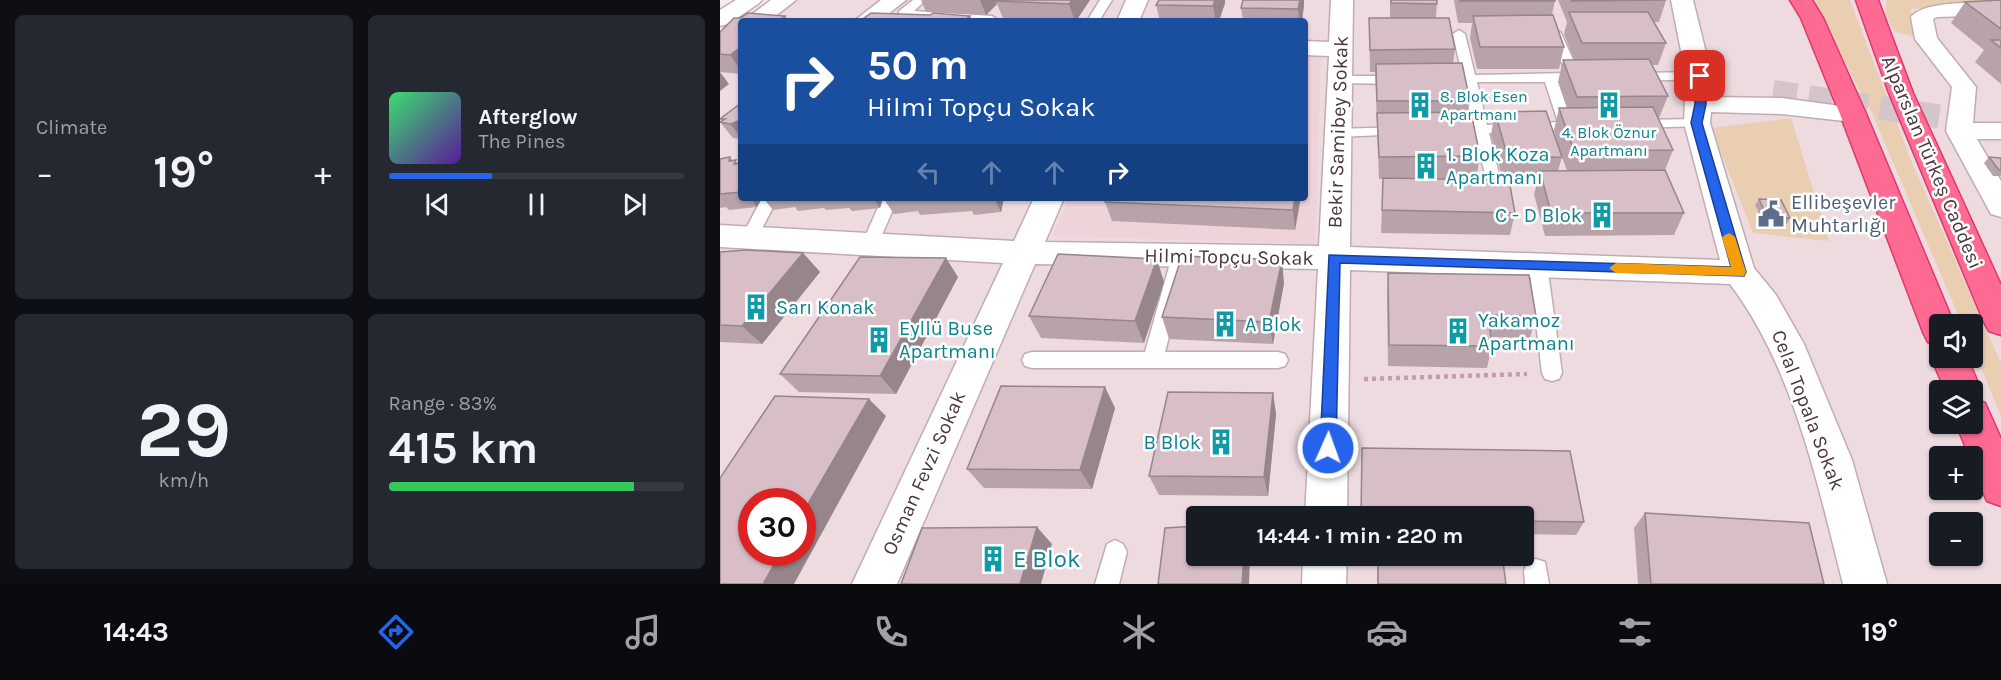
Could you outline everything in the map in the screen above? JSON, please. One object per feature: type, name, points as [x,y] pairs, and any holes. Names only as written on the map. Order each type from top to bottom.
[{"type":"highway","points":[[1801,0],[1812,18],[1853,114],[1933,314]]},
{"type":"highway","name":"Alparslan Türkeş Caddesi","points":[[1867,0],[1901,93],[2001,322]]},
{"type":"highway","points":[[1980,434],[2001,487]]},
{"type":"street","points":[[729,29],[751,0]]},
{"type":"street","points":[[758,18],[785,0]]},
{"type":"street","points":[[870,18],[895,0]]},
{"type":"street","points":[[1129,18],[1137,0]]},
{"type":"street","name":"Bekir Samibey Sokak","points":[[1326,506],[1342,0]]},
{"type":"street","name":"Celal Topala Sokak","points":[[1682,0],[1710,93],[1739,272],[1764,304],[1786,344],[1832,460],[1865,584]]},
{"type":"street","points":[[2001,9],[1932,11],[1922,16],[1926,39],[1965,87],[1965,126],[2001,207]]},
{"type":"street","points":[[1308,48],[1341,49]]},
{"type":"street","points":[[1710,93],[1773,92]]},
{"type":"street","points":[[1710,93],[1782,106],[1853,114]]},
{"type":"street","points":[[1965,126],[2001,122]]},
{"type":"street","points":[[1965,126],[2001,131]]},
{"type":"street","name":"Osman Fevzi Sokak","points":[[874,584],[1048,201]]},
{"type":"street","name":"Hilmi Topçu Sokak","points":[[734,237],[1024,253],[1334,258],[1739,272]]},
{"type":"street","points":[[1324,584],[1325,566]]},
{"type":"lane","points":[[920,0],[903,14],[997,18]]},
{"type":"lane","points":[[1095,18],[1106,0]]},
{"type":"lane","points":[[1555,33],[1574,77]]},
{"type":"lane","points":[[1459,34],[1491,174]]},
{"type":"lane","points":[[1340,80],[1597,77]]},
{"type":"lane","points":[[1620,77],[1710,93]]},
{"type":"lane","points":[[1550,78],[1566,126]]},
{"type":"lane","points":[[1625,125],[1710,93]]},
{"type":"lane","points":[[1433,130],[1480,129],[1548,133],[1566,126],[1590,126]]},
{"type":"lane","points":[[1338,133],[1409,131]]},
{"type":"lane","points":[[734,237],[767,201]]},
{"type":"lane","points":[[870,244],[889,201]]},
{"type":"lane","points":[[1153,360],[1181,256]]},
{"type":"lane","points":[[1538,266],[1552,373]]},
{"type":"lane","points":[[1032,360],[1278,360]]},
{"type":"lane","points":[[1107,584],[1115,552]]},
{"type":"path","points":[[1330,381],[1552,373]]},
{"type":"shaded area","points":[[769,0],[2001,0],[2001,584],[720,584],[720,31],[738,20],[738,201],[1308,201],[1308,18],[741,18]]},
{"type":"shaded area","points":[[1811,0],[1850,0],[1912,163],[1979,314],[1958,314],[1872,113]]},
{"type":"shaded area","points":[[1887,0],[2001,0],[2001,5],[1911,9],[1913,36],[1895,32],[1885,15]]},
{"type":"shaded area","points":[[1308,56],[1321,57],[1315,244],[1053,236],[1068,201],[1308,201]]},
{"type":"shaded area","points":[[1791,118],[1829,241],[1753,233],[1711,128]]},
{"type":"shaded area","points":[[1983,323],[2001,363],[2001,416],[1981,368]]},
{"type":"building","points":[[996,0],[1072,0],[1069,4]]},
{"type":"building","points":[[1159,0],[1215,0],[1213,6],[1156,5]]},
{"type":"building","points":[[1243,0],[1300,0],[1298,9],[1241,8]]},
{"type":"building","points":[[1391,0],[1437,0],[1437,4],[1391,3]]},
{"type":"building","points":[[1555,0],[1555,1],[1460,1]]},
{"type":"building","points":[[1571,0],[1666,0],[1572,1]]},
{"type":"building","points":[[2001,0],[2001,29],[1965,2]]},
{"type":"building","points":[[1569,12],[1648,12],[1666,43],[1582,43]]},
{"type":"building","points":[[748,13],[785,16],[782,18],[740,18]]},
{"type":"building","points":[[871,13],[930,15],[933,13],[970,16],[968,18],[864,18]]},
{"type":"building","points":[[1553,15],[1564,47],[1480,47],[1473,16]]},
{"type":"building","points":[[734,18],[738,18],[738,49],[730,55],[720,54],[720,32]]},
{"type":"building","points":[[1369,18],[1449,18],[1455,49],[1370,50]]},
{"type":"building","points":[[1991,40],[2001,40],[2001,48]]},
{"type":"building","points":[[1649,59],[1668,96],[1577,97],[1563,60]]},
{"type":"building","points":[[1462,63],[1470,101],[1377,101],[1376,64]]},
{"type":"building","points":[[738,105],[738,121],[730,124],[720,122],[725,119],[720,119]]},
{"type":"building","points":[[1653,107],[1673,150],[1574,151],[1559,108]]},
{"type":"building","points":[[1546,111],[1562,157],[1508,158],[1495,112]]},
{"type":"building","points":[[1471,112],[1480,156],[1379,157],[1377,113]]},
{"type":"building","points":[[730,157],[729,161],[736,160],[734,164],[738,163],[738,192],[720,194],[720,159]]},
{"type":"building","points":[[1989,157],[2001,158],[2001,170],[1999,170]]},
{"type":"building","points":[[1665,170],[1684,213],[1551,213],[1540,171]]},
{"type":"building","points":[[1383,178],[1509,180],[1515,213],[1382,210]]},
{"type":"building","points":[[1759,199],[1781,200],[1790,218],[1767,217]]},
{"type":"building","points":[[1106,201],[1294,201],[1293,210]]},
{"type":"building","points":[[746,250],[803,253],[742,326],[720,325],[720,252]]},
{"type":"building","points":[[1058,254],[1157,259],[1135,321],[1029,316]]},
{"type":"building","points":[[1182,256],[1282,260],[1269,322],[1162,317]]},
{"type":"building","points":[[860,257],[946,258],[880,376],[780,374]]},
{"type":"building","name":"Yakamoz Apartmanı","points":[[1388,273],[1529,275],[1536,316],[1488,315],[1492,346],[1389,345]]},
{"type":"building","points":[[1001,386],[1105,387],[1080,470],[967,469]]},
{"type":"building","points":[[1168,392],[1273,393],[1264,477],[1149,476]]},
{"type":"building","points":[[775,396],[869,399],[816,490],[816,488],[738,488],[738,566],[773,566],[763,584],[720,584],[720,478]]},
{"type":"building","points":[[1362,448],[1570,451],[1584,522],[1534,521],[1534,506],[1361,506]]},
{"type":"building","points":[[1645,513],[1809,523],[1824,584],[1651,584]]},
{"type":"building","points":[[1037,527],[1020,584],[901,584],[922,528]]},
{"type":"building","points":[[1186,527],[1186,566],[1243,566],[1242,584],[1158,584],[1165,528]]},
{"type":"building","points":[[1378,566],[1504,566],[1506,584],[1378,584]]},
{"type":"tunnel","points":[[1773,92],[1971,121]]},
{"type":"slow traffic","points":[[1616,268],[1739,272],[1729,237]]},
{"type":"place","name":"8. Blok Esen Apartmanı","points":[[1420,105]]},
{"type":"place","name":"4. Blok Öznur Apartmanı","points":[[1609,105]]},
{"type":"place","name":"1. Blok Koza Apartmanı","points":[[1426,166]]},
{"type":"place","name":"Ellibeşevler Muhtarlığı","points":[[1771,214]]},
{"type":"place","name":"C - D Blok","points":[[1602,215]]},
{"type":"place","name":"Sarı Konak","points":[[756,307]]},
{"type":"place","name":"A Blok","points":[[1225,324]]},
{"type":"place","name":"Yakamoz Apartmanı","points":[[1458,331]]},
{"type":"place","name":"Eyllü Buse Apartmanı","points":[[879,340]]},
{"type":"place","name":"B Blok","points":[[1221,442]]},
{"type":"place","name":"E Blok","points":[[993,559]]},
{"type":"route","points":[[1328,448],[1334,258],[1739,272],[1696,123],[1700,104],[1700,76]]}]
